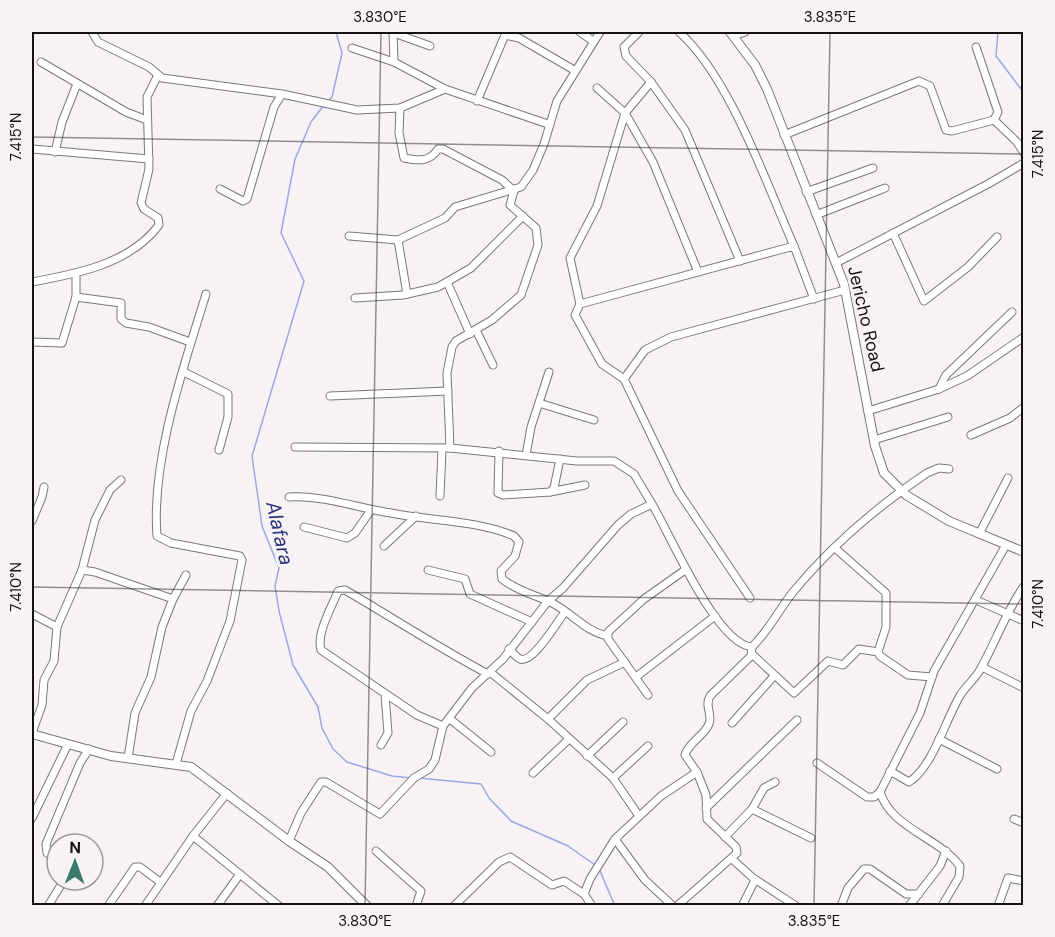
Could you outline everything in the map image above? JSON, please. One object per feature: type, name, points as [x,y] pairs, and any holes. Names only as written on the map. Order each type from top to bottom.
[{"type":"street","points":[[92,32],[98,42],[149,67],[158,75],[282,94],[357,110],[400,108],[445,89]]},
{"type":"street","points":[[394,62],[393,32],[430,46]]},
{"type":"street","points":[[580,32],[592,42]]},
{"type":"street","points":[[349,236],[398,240],[445,218],[455,207],[521,187],[533,170],[544,144],[556,101],[600,32]]},
{"type":"street","points":[[639,32],[624,47],[626,56],[651,82],[685,130],[740,261]]},
{"type":"street","points":[[680,32],[689,40],[722,85],[794,246],[814,299]]},
{"type":"street","points":[[732,34],[745,32]]},
{"type":"street","name":"Jericho Road","points":[[732,34],[755,66],[836,263],[845,290],[874,440],[884,473],[902,492],[949,521],[1023,552]]},
{"type":"street","points":[[477,101],[505,35],[519,38],[574,70]]},
{"type":"street","points":[[784,135],[919,81],[930,86],[946,130],[952,131],[994,120],[998,112],[976,47]]},
{"type":"street","points":[[352,48],[394,62],[445,89],[548,124]]},
{"type":"street","points":[[42,62],[126,112],[147,120]]},
{"type":"street","points":[[32,282],[76,273],[134,249],[159,225],[159,218],[144,208],[141,203],[149,159],[147,97],[158,75]]},
{"type":"street","points":[[651,82],[625,113],[597,206],[570,258],[580,304],[575,315],[602,364],[624,379],[678,491],[750,598]]},
{"type":"street","points":[[55,152],[62,122],[78,84]]},
{"type":"street","points":[[597,88],[625,113],[653,162],[698,272]]},
{"type":"street","points":[[220,189],[243,201],[248,199],[274,107],[282,94]]},
{"type":"street","points":[[400,108],[399,133],[404,158],[427,160],[434,156],[438,149],[443,149],[502,180],[514,191]]},
{"type":"street","points":[[994,120],[1017,142],[1023,153]]},
{"type":"street","points":[[32,149],[149,159]]},
{"type":"street","points":[[836,263],[988,184],[1023,163]]},
{"type":"street","points":[[806,192],[873,168]]},
{"type":"street","points":[[816,215],[885,188]]},
{"type":"street","points":[[450,448],[447,373],[452,346],[492,320],[524,290],[540,239],[536,228],[510,205],[514,191]]},
{"type":"street","points":[[356,298],[407,294],[447,282],[471,267],[523,216]]},
{"type":"street","points":[[893,233],[921,297],[926,301],[968,267],[997,237]]},
{"type":"street","points":[[398,240],[407,294]]},
{"type":"street","points":[[580,304],[794,246]]},
{"type":"street","points":[[32,342],[62,343],[76,297],[76,273]]},
{"type":"street","points":[[447,282],[493,365]]},
{"type":"street","points":[[624,379],[645,350],[671,337],[845,290]]},
{"type":"street","points":[[176,764],[191,711],[207,681],[230,621],[242,560],[240,556],[171,543],[157,536],[160,470],[172,411],[190,342],[207,294]]},
{"type":"street","points":[[76,297],[121,303],[122,319],[126,323],[149,327],[190,342]]},
{"type":"street","points":[[939,389],[946,375],[1012,312]]},
{"type":"street","points":[[868,411],[939,389],[974,372],[1023,337]]},
{"type":"street","points":[[184,372],[228,394],[228,417],[219,450]]},
{"type":"street","points":[[526,455],[549,372]]},
{"type":"street","points":[[330,396],[448,391]]},
{"type":"street","points":[[539,403],[594,420]]},
{"type":"street","points":[[971,435],[1010,418],[1023,407]]},
{"type":"street","points":[[874,440],[948,417]]},
{"type":"street","points":[[295,447],[450,448],[619,463],[640,481],[685,570],[715,616],[727,631],[752,650],[774,676],[795,693],[830,660],[842,666],[858,650],[878,652]]},
{"type":"street","points":[[440,496],[442,449]]},
{"type":"street","points":[[499,451],[500,495],[550,492],[585,485]]},
{"type":"street","points":[[550,492],[554,488],[560,459]]},
{"type":"street","points":[[615,839],[645,880],[675,906],[732,859],[737,850],[708,822],[706,795],[697,772],[685,755],[688,748],[708,726],[708,700],[771,628],[792,593],[846,536],[927,473],[939,468],[949,469]]},
{"type":"street","points":[[979,534],[1008,478]]},
{"type":"street","points":[[120,480],[110,490],[95,520],[82,570],[57,627],[54,661],[44,680],[42,705],[32,734],[128,758],[176,764],[198,771],[289,841],[335,873],[367,906]]},
{"type":"street","points":[[32,521],[44,487]]},
{"type":"street","points":[[289,497],[307,497],[371,510],[455,521],[514,536],[519,542],[517,551],[512,561],[502,569],[501,576],[518,590],[548,601],[595,633],[607,636],[648,695]]},
{"type":"street","points":[[289,841],[301,813],[321,782],[326,782],[373,812],[380,814],[383,812],[394,797],[432,765],[443,726],[472,688],[489,673],[548,601],[563,588],[618,525],[652,504]]},
{"type":"street","points":[[304,527],[347,538],[355,533],[371,510]]},
{"type":"street","points":[[384,546],[416,516]]},
{"type":"street","points":[[817,763],[867,798],[880,792],[920,713],[932,677],[1006,545]]},
{"type":"street","points":[[834,548],[886,593],[886,627],[878,652]]},
{"type":"street","points":[[82,570],[95,572],[173,599]]},
{"type":"street","points":[[428,570],[465,579],[470,594],[532,622]]},
{"type":"street","points":[[607,636],[608,632],[644,599],[685,570]]},
{"type":"street","points":[[128,758],[135,712],[151,677],[162,627],[186,575]]},
{"type":"street","points":[[890,771],[909,782],[913,780],[939,739],[961,694],[982,667],[1023,585]]},
{"type":"street","points":[[443,726],[417,715],[325,655],[320,647],[325,623],[340,590],[345,590],[408,626],[424,639],[489,673],[548,719],[613,778],[639,816]]},
{"type":"street","points":[[976,600],[1023,621]]},
{"type":"street","points":[[509,650],[519,659],[527,659],[535,653],[565,612]]},
{"type":"street","points":[[32,614],[57,627]]},
{"type":"street","points":[[636,677],[715,616]]},
{"type":"street","points":[[878,652],[880,656],[908,675],[932,677]]},
{"type":"street","points":[[548,719],[587,680],[625,662]]},
{"type":"street","points":[[982,667],[1023,688]]},
{"type":"street","points":[[732,723],[774,676]]},
{"type":"street","points":[[381,745],[388,733],[386,694]]},
{"type":"street","points":[[450,719],[491,752]]},
{"type":"street","points":[[706,808],[797,720]]},
{"type":"street","points":[[587,756],[623,722]]},
{"type":"street","points":[[533,774],[569,739]]},
{"type":"street","points":[[939,739],[997,769]]},
{"type":"street","points":[[32,818],[68,744]]},
{"type":"street","points":[[613,778],[648,746]]},
{"type":"street","points":[[51,832],[80,763],[89,749]]},
{"type":"street","points":[[584,894],[590,879],[615,839],[661,796],[697,772]]},
{"type":"street","points":[[724,837],[752,809],[764,789],[775,782]]},
{"type":"street","points":[[880,792],[884,805],[903,822],[946,851],[960,871],[959,877],[942,906]]},
{"type":"street","points":[[145,906],[193,836],[227,793]]},
{"type":"street","points":[[752,809],[811,838]]},
{"type":"street","points":[[1014,819],[1023,823]]},
{"type":"street","points":[[193,836],[279,906]]},
{"type":"street","points":[[376,851],[421,891],[416,906]]},
{"type":"street","points":[[909,906],[940,866],[946,851]]},
{"type":"street","points":[[454,906],[462,903],[499,862],[510,857],[554,886],[564,881],[584,894],[592,906]]},
{"type":"street","points":[[732,859],[755,880],[796,906]]},
{"type":"street","points":[[108,906],[135,867],[140,867],[160,882]]},
{"type":"street","points":[[841,906],[848,888],[864,868],[870,869],[906,894],[919,894]]},
{"type":"street","points":[[217,906],[240,874]]},
{"type":"street","points":[[998,906],[1008,878],[1023,881]]},
{"type":"street","points":[[742,906],[755,880]]},
{"type":"street","points":[[48,906],[57,892]]},
{"type":"waterway","name":"Alafara","points":[[328,101],[332,97],[342,53],[336,32]]},
{"type":"waterway","points":[[998,32],[996,56],[1024,93]]},
{"type":"waterway","name":"Alafara","points":[[324,105],[311,122],[295,159],[281,233],[304,281],[252,456],[262,526],[279,568],[275,586],[279,611],[293,665],[318,707],[322,728],[333,749],[347,762],[392,776],[411,778]]},
{"type":"waterway","name":"Alafara","points":[[419,778],[481,784],[489,798],[511,821],[568,846],[595,865]]},
{"type":"waterway","name":"Alafara","points":[[600,871],[615,906]]}]
